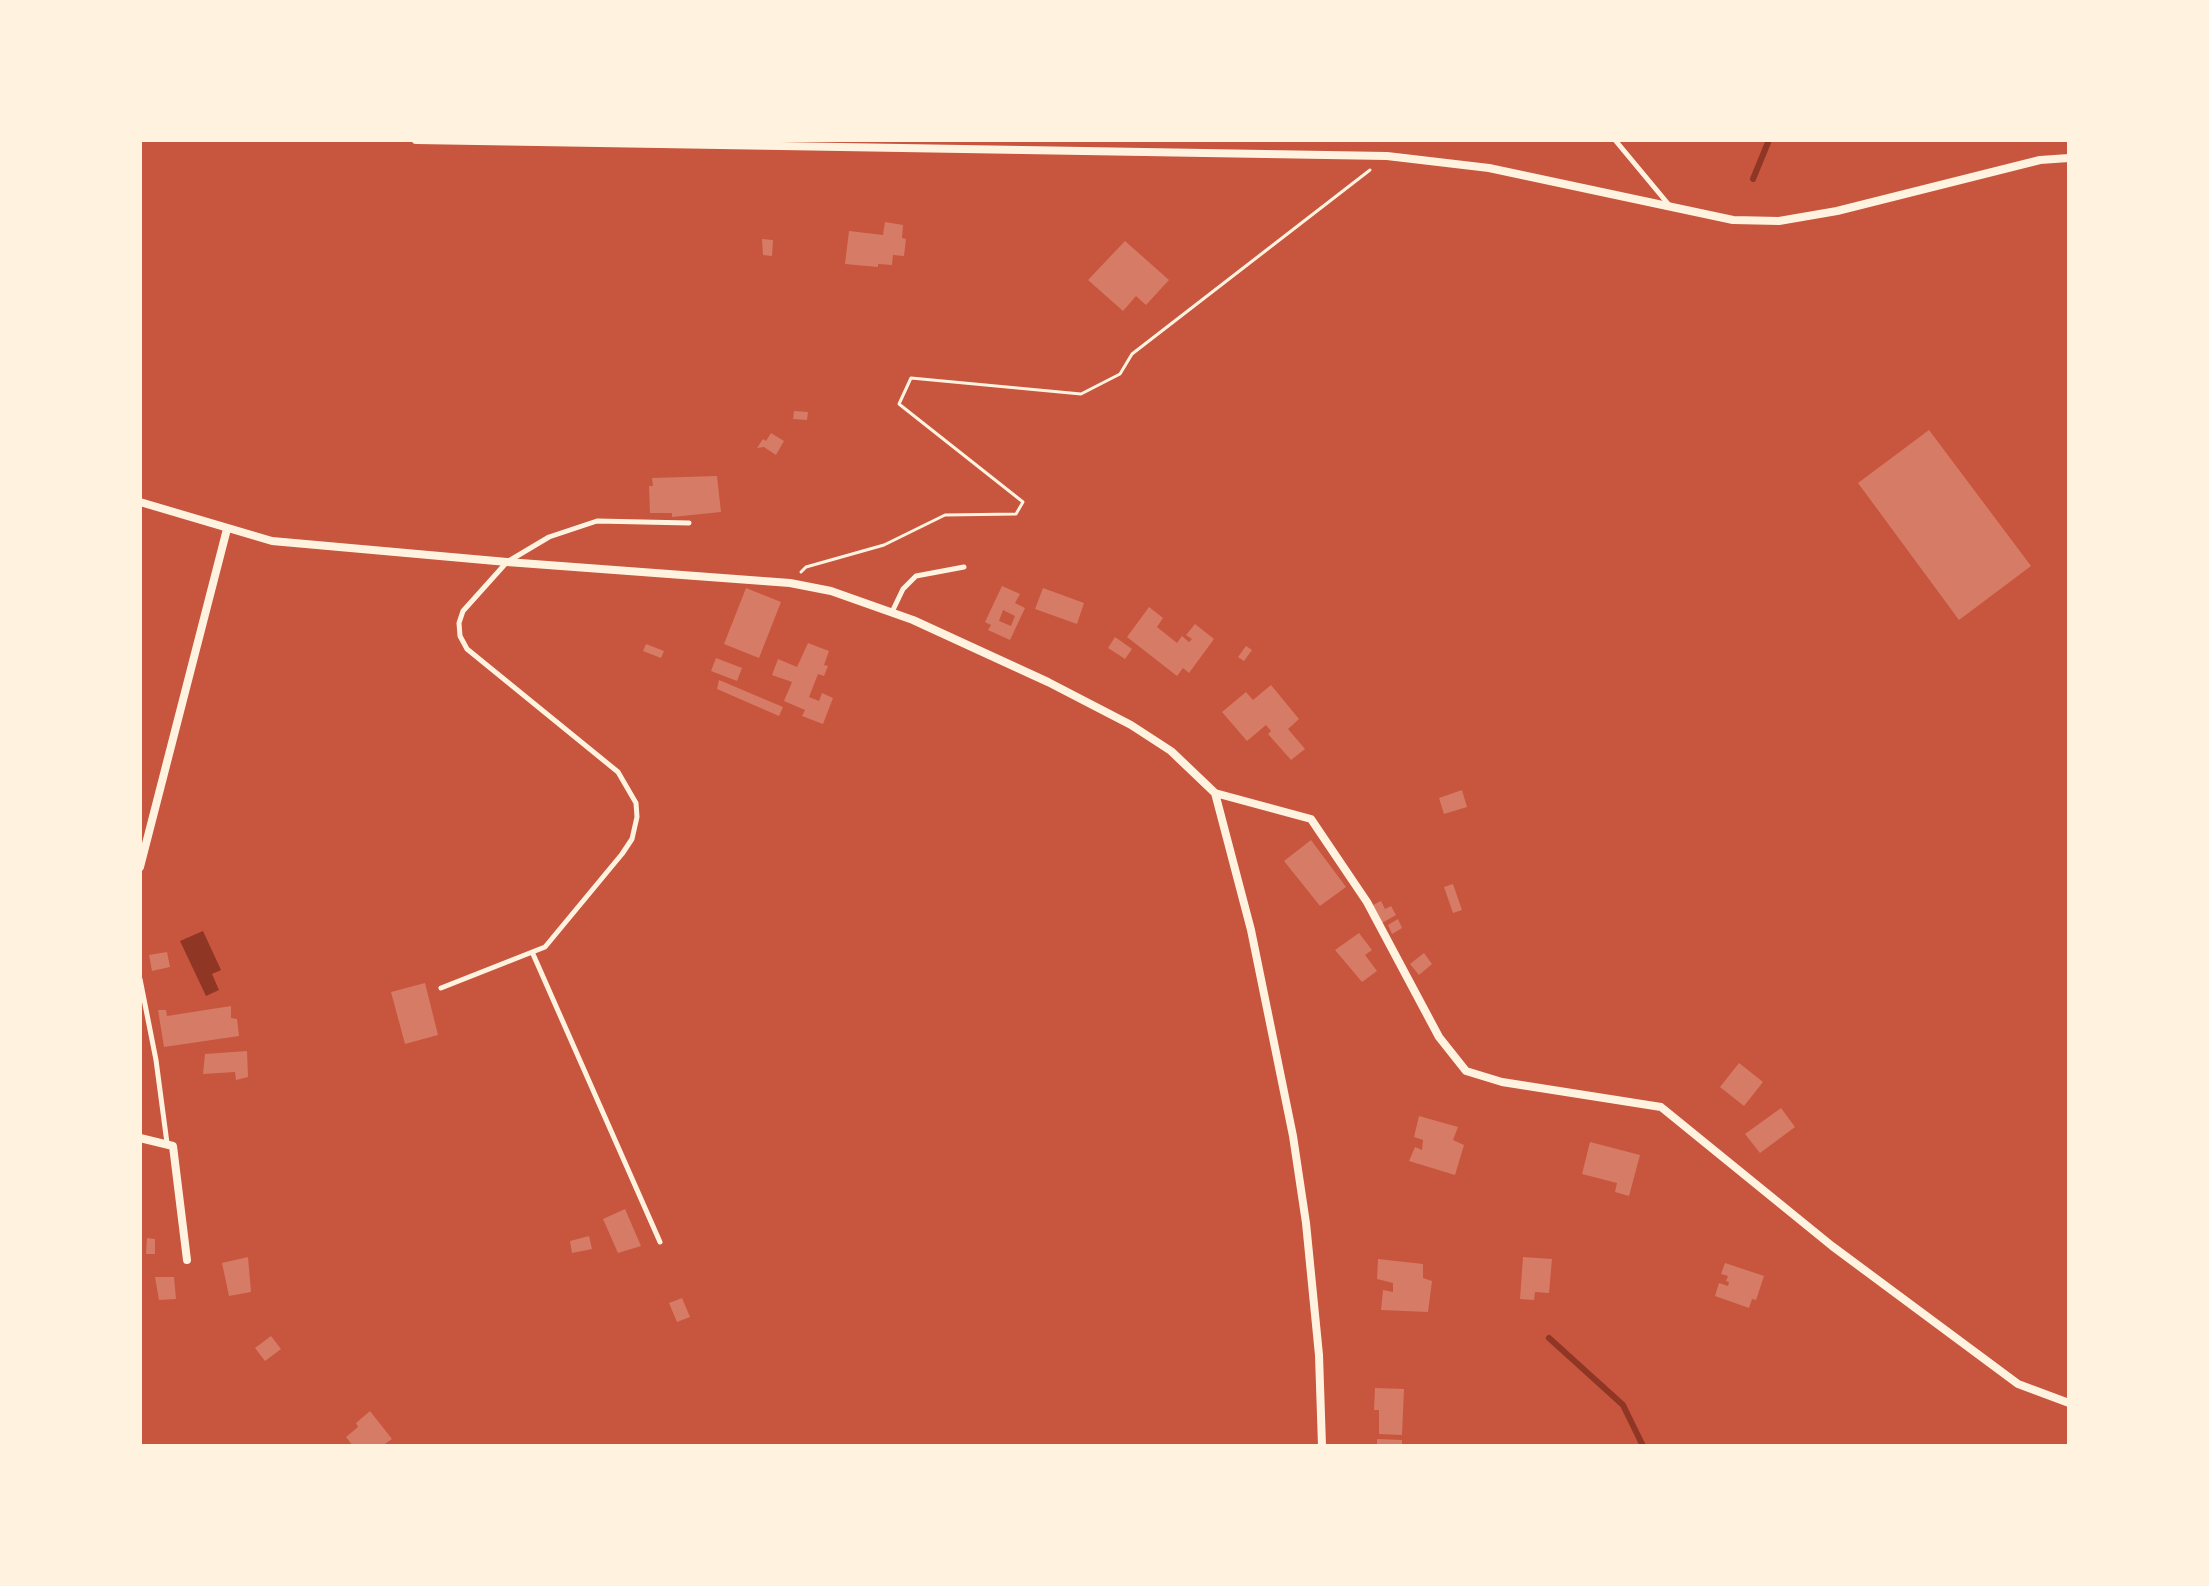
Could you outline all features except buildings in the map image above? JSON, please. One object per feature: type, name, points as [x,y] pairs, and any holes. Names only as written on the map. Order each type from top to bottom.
[{"type":"street","points":[[416,140],[1387,156],[1489,168],[1733,220],[1779,221],[1837,211],[2040,160],[2069,158]]},
{"type":"street","points":[[140,502],[272,541],[790,583],[831,591],[892,612],[1048,682],[1131,725],[1171,751],[1215,793],[1311,819],[1367,902],[1439,1037],[1466,1071],[1502,1082],[1661,1107],[1832,1246],[2018,1384],[2069,1403]]},
{"type":"street","points":[[140,867],[227,529]]},
{"type":"street","points":[[1215,793],[1251,930],[1293,1136],[1306,1223],[1317,1340],[1322,1446]]},
{"type":"street","points":[[140,1138],[173,1146],[187,1260]]},
{"type":"lane","points":[[1615,140],[1669,206]]},
{"type":"lane","points":[[441,988],[545,947],[622,854],[632,839],[637,817],[636,803],[618,772],[467,649],[460,636],[459,623],[463,611],[507,562],[549,537],[597,521],[689,523]]},
{"type":"lane","points":[[892,612],[903,589],[916,576],[964,567]]},
{"type":"lane","points":[[533,954],[660,1242]]},
{"type":"lane","points":[[140,979],[156,1060],[167,1144]]},
{"type":"path","points":[[790,583],[806,567],[884,545],[945,515],[1016,514],[1023,502],[899,404],[911,378],[1081,394],[1120,374],[1132,354],[1387,156]]},
{"type":"shaded area","points":[[203,931],[221,970],[212,974],[219,990],[206,996],[180,941]]},
{"type":"waterway","points":[[1753,179],[1769,140]]},
{"type":"waterway","points":[[1549,1338],[1623,1405],[1643,1446]]}]
